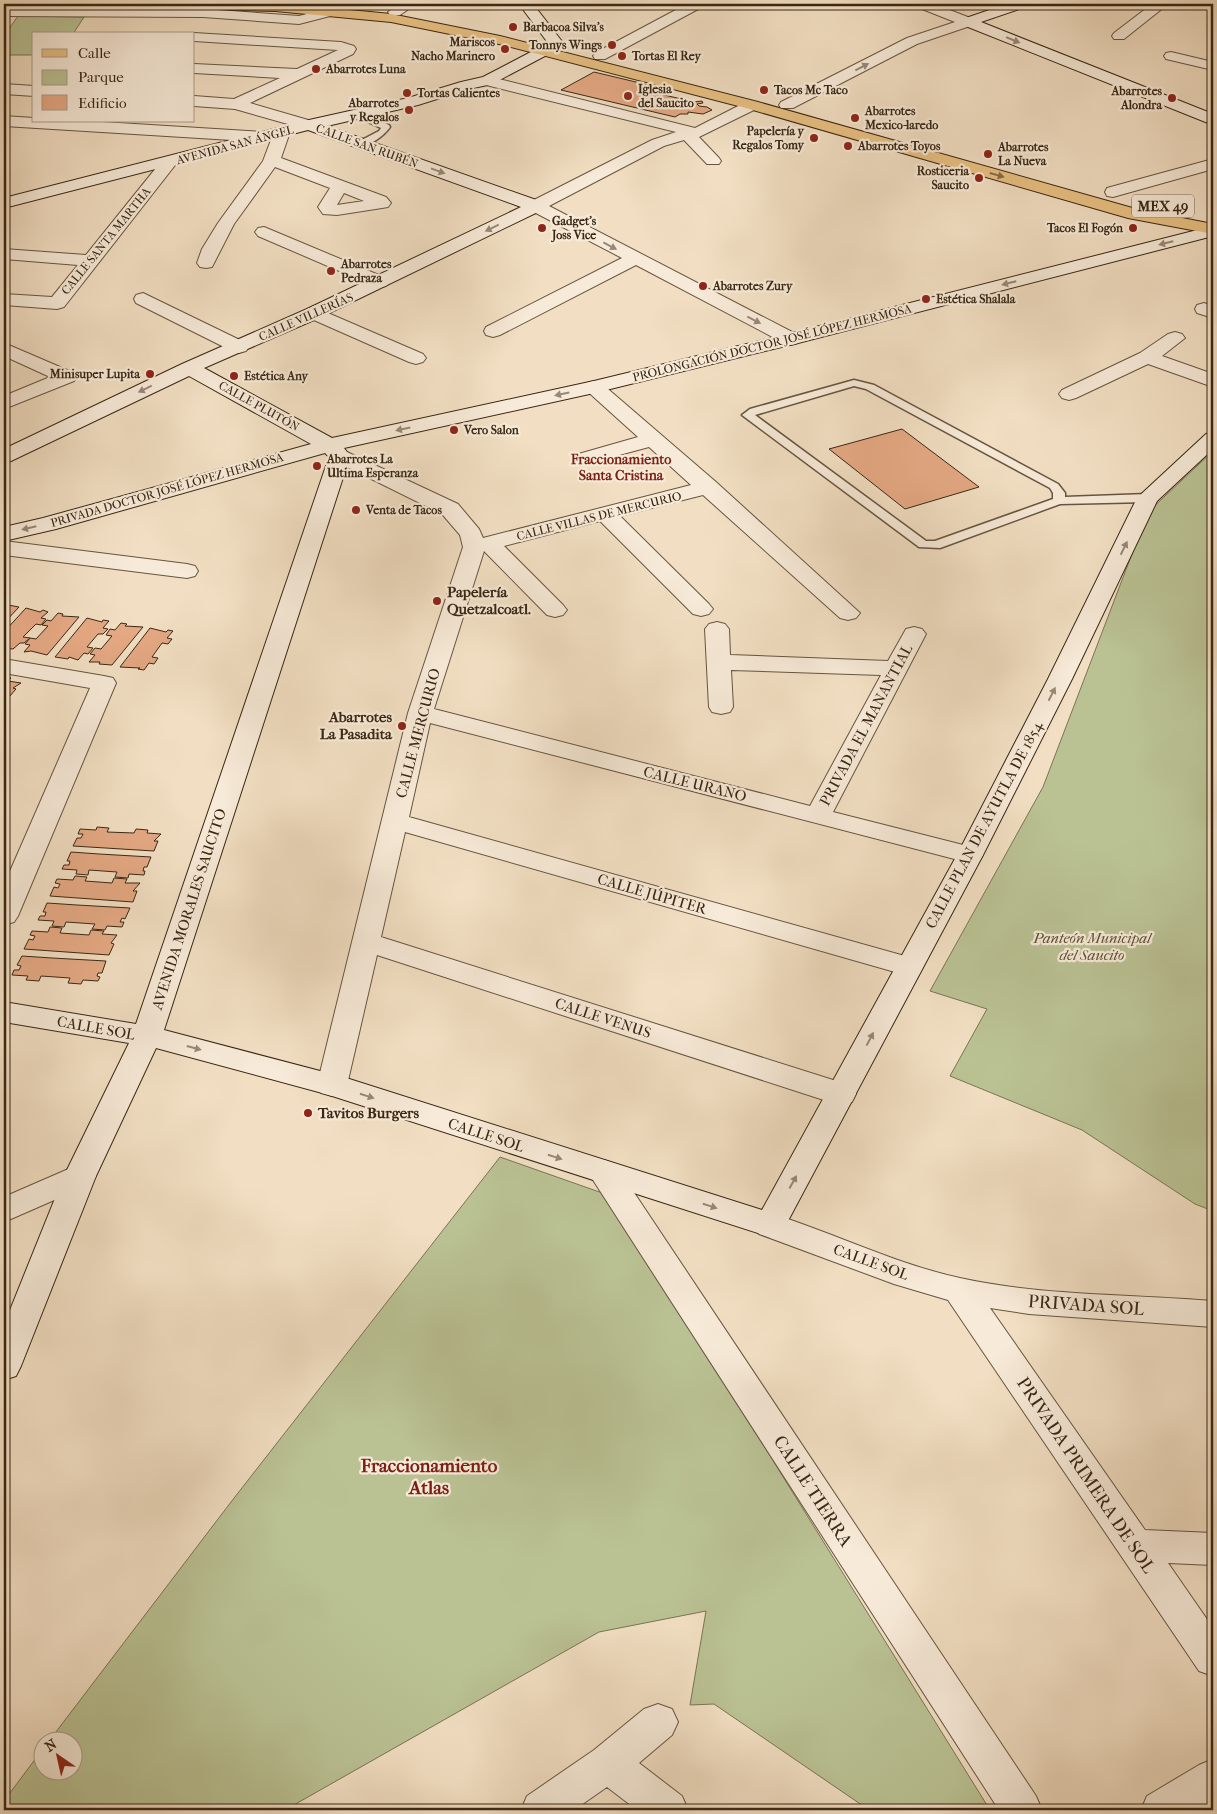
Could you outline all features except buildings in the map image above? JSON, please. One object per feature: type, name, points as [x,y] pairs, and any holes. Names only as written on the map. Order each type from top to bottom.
[{"type":"main road","name":"MEX 49","points":[[138,4],[253,11],[330,12],[391,18],[500,40],[546,44],[1134,214],[1213,230]]},
{"type":"main road","name":"MEX 49","points":[[312,4],[396,12],[450,20],[600,56],[1161,205],[1213,216]]},
{"type":"street","points":[[396,12],[409,4]]},
{"type":"street","points":[[526,4],[546,44]]},
{"type":"street","points":[[600,56],[697,4]]},
{"type":"street","points":[[922,4],[1213,120]]},
{"type":"street","points":[[787,105],[912,41],[1020,4]]},
{"type":"street","points":[[1134,6],[1156,7]]},
{"type":"street","points":[[1119,36],[1156,7]]},
{"type":"street","points":[[13,10],[118,8],[203,13],[253,11]]},
{"type":"street","points":[[195,38],[341,46],[349,49],[348,52],[236,104]]},
{"type":"street","name":"AVENIDA SAN ÁNGEL","points":[[4,203],[309,125],[412,102],[466,85],[487,81],[546,44]]},
{"type":"street","name":"AVENIDA SAN ÁNGEL","points":[[466,85],[472,76],[546,44]]},
{"type":"street","points":[[1171,56],[1213,66]]},
{"type":"street","points":[[195,68],[300,74]]},
{"type":"street","points":[[487,81],[692,133],[713,161]]},
{"type":"street","points":[[4,89],[32,91]]},
{"type":"street","name":"CALLE SAN RUBÉN","points":[[195,101],[236,104],[309,125],[536,206],[634,259],[791,339]]},
{"type":"street","name":"CALLE VILLERÍAS","points":[[4,457],[189,368],[314,314],[536,206],[658,143],[692,133],[752,105]]},
{"type":"street","points":[[4,121],[263,137]]},
{"type":"street","points":[[206,264],[210,249],[231,216],[272,160],[282,132]]},
{"type":"street","points":[[272,160],[340,186]]},
{"type":"street","name":"CALLE SANTA MARTHA","points":[[4,300],[57,303],[170,162]]},
{"type":"street","points":[[1113,192],[1213,164]]},
{"type":"street","name":"PROLONGACIÓN DOCTOR JOSÉ LÓPEZ HERMOSA","points":[[334,450],[791,339],[1213,230]]},
{"type":"street","points":[[264,232],[380,282]]},
{"type":"street","points":[[4,254],[90,261]]},
{"type":"street","points":[[494,331],[634,259]]},
{"type":"street","points":[[142,300],[239,347]]},
{"type":"street","points":[[314,314],[416,358]]},
{"type":"street","points":[[1069,394],[1147,357],[1174,338]]},
{"type":"street","points":[[4,349],[67,376],[4,403]]},
{"type":"street","points":[[1147,357],[1213,381]]},
{"type":"street","name":"CALLE PLUTÓN","points":[[189,368],[334,450]]},
{"type":"street","points":[[594,387],[848,613]]},
{"type":"street","name":"CALLE PLAN DE AYUTLA DE 1854","points":[[770,1225],[970,855],[1060,679],[1148,498],[1213,438]]},
{"type":"street","points":[[582,459],[654,439]]},
{"type":"street","points":[[334,450],[450,509],[482,545],[555,610]]},
{"type":"street","name":"PRIVADA DOCTOR JOSÉ LÓPEZ HERMOSA","points":[[4,534],[334,450]]},
{"type":"street","name":"AVENIDA MORALES SAUCITO","points":[[4,1366],[80,1176],[146,1036],[334,450]]},
{"type":"street","name":"CALLE VILLAS DE MERCURIO","points":[[482,545],[708,487]]},
{"type":"street","points":[[604,514],[701,608]]},
{"type":"street","name":"CALLE MERCURIO","points":[[332,1085],[420,713],[482,545]]},
{"type":"street","points":[[4,548],[187,571]]},
{"type":"street","points":[[717,629],[721,707]]},
{"type":"street","name":"PRIVADA EL MANANTIAL","points":[[818,816],[914,634]]},
{"type":"street","points":[[719,662],[895,668]]},
{"type":"street","points":[[4,666],[104,683],[7,901]]},
{"type":"street","name":"CALLE URANO","points":[[420,713],[970,855]]},
{"type":"street","name":"CALLE JÚPITER","points":[[394,821],[909,967]]},
{"type":"street","name":"CALLE VENUS","points":[[365,942],[840,1094]]},
{"type":"street","name":"CALLE SOL","points":[[4,1012],[146,1036],[332,1085],[770,1225],[906,1275],[960,1291]]},
{"type":"street","name":"CALLE TIERRA","points":[[604,1172],[1022,1810]]},
{"type":"street","points":[[4,1210],[80,1176]]},
{"type":"street","name":"PRIVADA SOL","points":[[960,1291],[1029,1301],[1213,1314]]},
{"type":"street","name":"PRIVADA PRIMERA DE SOL","points":[[960,1291],[1213,1659]]},
{"type":"street","points":[[1135,1546],[1213,1548]]},
{"type":"street","points":[[541,1810],[608,1763],[658,1722]]},
{"type":"street","points":[[608,1763],[668,1810]]},
{"type":"street","points":[[1161,1810],[1213,1778]]},
{"type":"lane","points":[[358,114],[386,127],[382,133],[361,144]]},
{"type":"lane","points":[[1058,501],[1059,493],[1054,486],[870,387],[854,383],[754,411],[748,415],[923,544],[936,545],[1058,501],[1148,498]]},
{"type":"green space","points":[[18,16],[84,17],[74,32],[32,32],[32,55],[4,55],[4,36]]},
{"type":"green space","name":"Panteón Municipal del Saucito","points":[[1213,451],[1213,1211],[1195,1204],[1082,1130],[950,1076],[987,1009],[930,991],[1043,787],[1148,512]]},
{"type":"green space","points":[[500,1157],[608,1195],[990,1810],[869,1810],[714,1704],[690,1705],[706,1611],[599,1632],[285,1810],[4,1810],[4,1801],[32,1763],[32,1782],[82,1782],[82,1732],[56,1732],[231,1502]]},
{"type":"place","name":"Barbacoa Silva's","points":[[513,27]]},
{"type":"place","name":"Tonnys Wings","points":[[612,45]]},
{"type":"place","name":"Mariscos Nacho Marinero","points":[[505,49]]},
{"type":"place","name":"Tortas El Rey","points":[[622,56]]},
{"type":"place","name":"Abarrotes Luna","points":[[316,69]]},
{"type":"place","name":"Tacos Mc Taco","points":[[764,90]]},
{"type":"place","name":"Tortas Calientes","points":[[407,93]]},
{"type":"place","name":"Iglesia del Saucito","points":[[628,96]]},
{"type":"place","name":"Abarrotes Alondra","points":[[1172,98]]},
{"type":"place","name":"Abarrotes y Regalos","points":[[409,110]]},
{"type":"place","name":"Abarrotes Mexico-laredo","points":[[855,118]]},
{"type":"place","name":"Papelería y Regalos Tomy","points":[[814,138]]},
{"type":"place","name":"Abarrotes Toyos","points":[[848,146]]},
{"type":"place","name":"Abarrotes La Nueva","points":[[988,154]]},
{"type":"place","name":"Rosticeria Saucito","points":[[979,178]]},
{"type":"place","name":"Gadget's Joss Vice","points":[[542,228]]},
{"type":"place","name":"Tacos El Fogón","points":[[1133,228]]},
{"type":"place","name":"Abarrotes Pedraza","points":[[331,271]]},
{"type":"place","name":"Abarrotes Zury","points":[[703,286]]},
{"type":"place","name":"Estética Shalala","points":[[926,299]]},
{"type":"place","name":"Minisuper Lupita","points":[[150,374]]},
{"type":"place","name":"Estética Any","points":[[234,376]]},
{"type":"place","name":"Vero Salon","points":[[454,430]]},
{"type":"place","name":"Abarrotes La Ultima Esperanza","points":[[317,466]]},
{"type":"place","name":"Venta de Tacos","points":[[356,510]]},
{"type":"place","name":"Papelería Quetzalcoatl.","points":[[437,601]]},
{"type":"place","name":"Abarrotes La Pasadita","points":[[402,726]]},
{"type":"place","name":"Tavitos Burgers","points":[[308,1113]]},
{"type":"district","name":"Fraccionamiento Santa Cristina","points":[[621,468]]},
{"type":"district","name":"Fraccionamiento Atlas","points":[[429,1476]]}]
